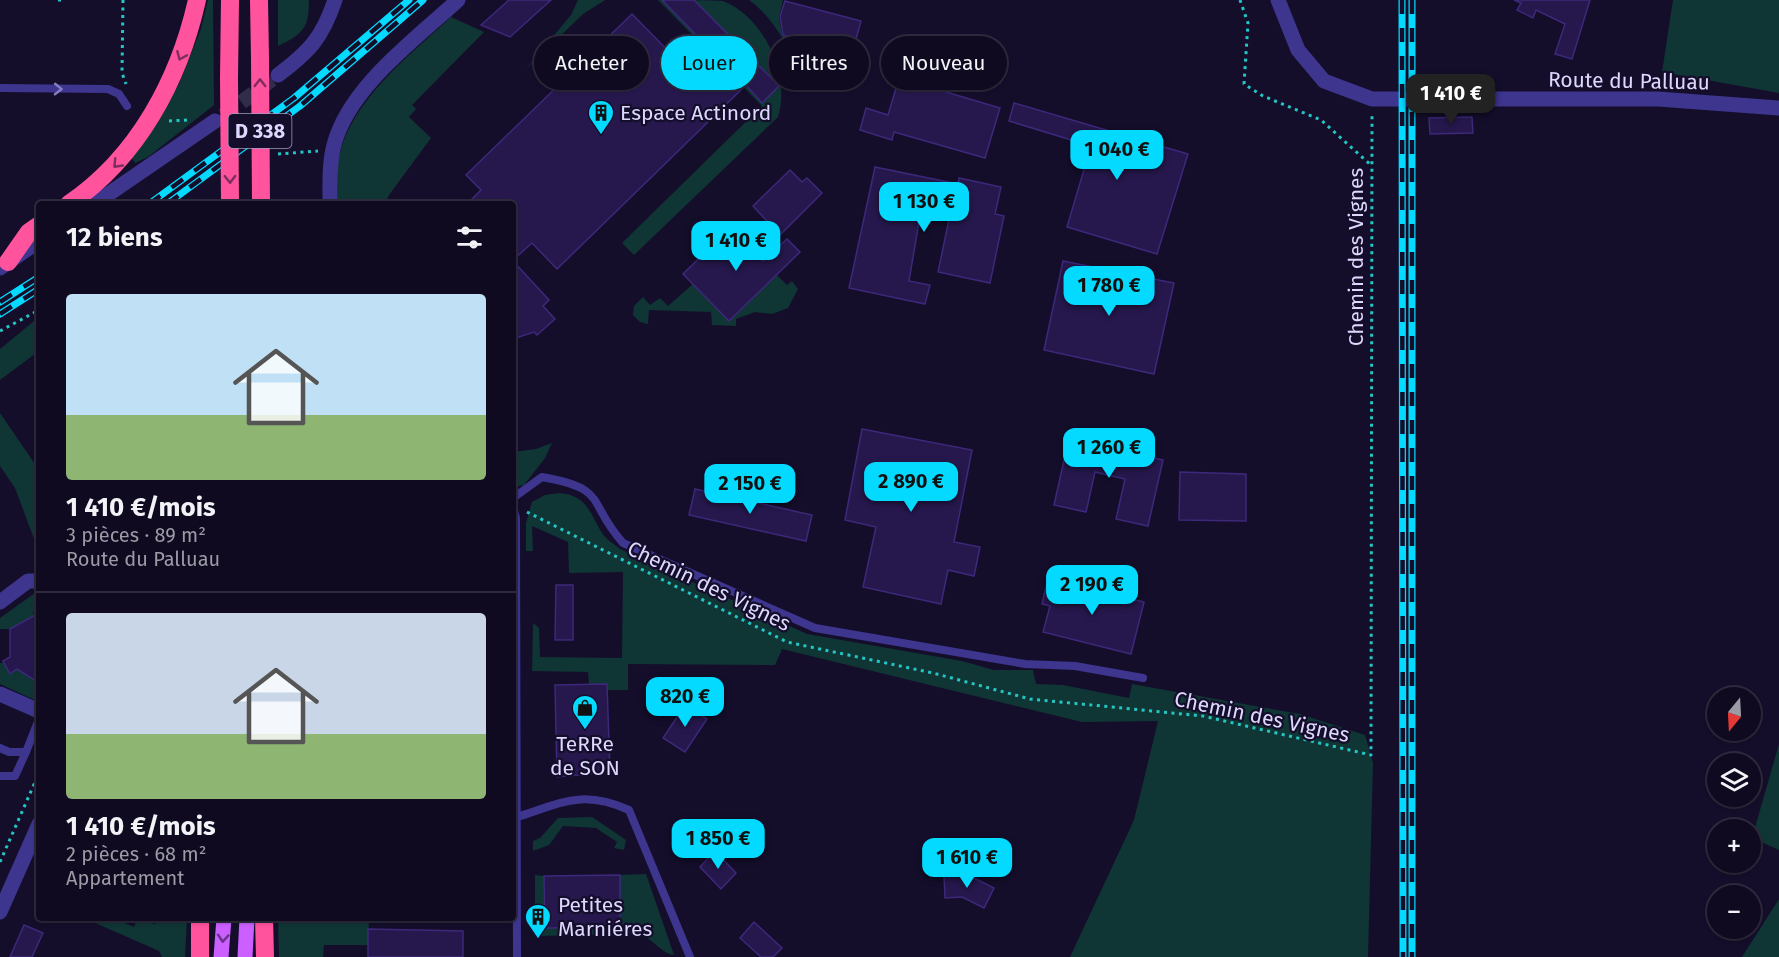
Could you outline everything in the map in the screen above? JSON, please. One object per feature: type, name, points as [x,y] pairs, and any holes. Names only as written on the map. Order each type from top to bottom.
[{"type":"highway","points":[[73,201],[123,158],[150,116],[171,79],[184,49],[197,0]]},
{"type":"highway","name":"D 338","points":[[230,0],[230,201]]},
{"type":"highway","name":"D 338","points":[[259,0],[261,201]]},
{"type":"highway","points":[[4,265],[29,232],[36,227]]},
{"type":"highway","points":[[200,921],[200,957]]},
{"type":"highway","points":[[264,921],[265,957]]},
{"type":"main road","points":[[221,957],[224,921]]},
{"type":"main road","points":[[245,957],[247,921]]},
{"type":"street","points":[[278,75],[304,55],[326,28],[334,0]]},
{"type":"street","points":[[330,201],[332,153],[347,113],[372,80],[458,0]]},
{"type":"street","name":"Route du Palluau","points":[[1278,0],[1298,51],[1324,81],[1372,99],[1658,99],[1779,108]]},
{"type":"street","points":[[98,201],[215,121]]},
{"type":"street","points":[[4,265],[36,243]]},
{"type":"street","points":[[0,602],[28,581],[36,581]]},
{"type":"street","points":[[0,694],[36,710]]},
{"type":"street","points":[[0,912],[36,831]]},
{"type":"lane","points":[[0,88],[108,89],[119,94],[127,106]]},
{"type":"lane","points":[[516,496],[542,477],[570,482],[584,488],[597,499],[615,533],[623,543],[816,628],[1025,664],[1075,666],[1143,678]]},
{"type":"lane","points":[[516,512],[517,957]]},
{"type":"lane","points":[[0,776],[15,776],[36,727]]},
{"type":"lane","points":[[0,748],[9,752],[26,752]]},
{"type":"lane","points":[[517,817],[579,797],[608,800],[629,810],[690,957]]},
{"type":"path","points":[[123,0],[122,73],[128,91]]},
{"type":"path","points":[[1240,0],[1248,23],[1244,84],[1263,96],[1321,120],[1372,166]]},
{"type":"path","name":"Chemin des Vignes","points":[[529,513],[787,642],[933,673],[1030,699],[1203,716],[1371,755],[1372,99]]},
{"type":"path","points":[[150,116],[166,121],[193,119],[201,131]]},
{"type":"path","points":[[278,154],[320,151]]},
{"type":"path","points":[[0,332],[36,312]]},
{"type":"path","points":[[0,862],[36,780]]},
{"type":"green space","points":[[208,0],[213,0],[214,105],[148,157],[135,163],[131,157],[179,84],[201,29]]},
{"type":"green space","points":[[278,0],[309,0],[308,17],[303,29],[299,34],[278,46]]},
{"type":"green space","points":[[578,0],[605,0],[583,14],[560,36],[554,36],[571,15]]},
{"type":"green space","points":[[658,0],[723,1],[738,9],[751,20],[769,46],[769,90],[781,90],[778,117],[634,255],[622,243],[762,106],[746,90],[757,90],[757,36],[693,36]]},
{"type":"green space","points":[[749,0],[783,0],[779,17],[782,35],[785,36],[781,36]]},
{"type":"green space","points":[[1673,0],[1779,0],[1779,93],[1662,72]]},
{"type":"green space","points":[[451,17],[484,32],[412,105],[416,109],[409,117],[431,138],[386,201],[337,201],[339,157],[346,136],[356,116],[369,98],[401,63]]},
{"type":"green space","points":[[777,275],[787,285],[792,281],[798,289],[788,308],[772,314],[755,312],[736,319],[736,326],[712,325],[711,312],[649,310],[648,324],[640,322],[633,315],[634,306],[643,297],[650,305],[660,298],[668,306],[693,284],[729,321]]},
{"type":"green space","points":[[36,319],[36,353],[0,380],[0,349]]},
{"type":"green space","points":[[0,413],[36,466],[36,544],[15,488],[0,466]]},
{"type":"green space","points":[[552,443],[545,458],[524,485],[516,486],[516,452],[536,449]]},
{"type":"green space","points":[[568,494],[582,501],[604,535],[620,549],[807,634],[962,661],[994,670],[1033,670],[1036,684],[1063,685],[1129,698],[1132,684],[1300,714],[1365,735],[1373,763],[1368,957],[1070,957],[1134,820],[1158,721],[1082,722],[782,649],[775,665],[628,664],[628,690],[607,690],[607,684],[589,684],[588,672],[532,671],[533,623],[539,628],[540,657],[622,658],[623,572],[569,573],[568,542],[532,526],[533,551],[526,551],[526,523],[532,502],[545,495]]},
{"type":"green space","points":[[36,593],[34,616],[10,629],[0,629],[0,618]]},
{"type":"green space","points":[[0,663],[4,663],[10,673],[17,669],[36,681],[36,701],[0,684]]},
{"type":"green space","points":[[1779,744],[1779,850],[1761,842],[1761,819],[1757,819]]},
{"type":"green space","points":[[592,817],[626,840],[624,850],[614,848],[617,842],[596,828],[563,826],[549,845],[533,851],[533,841],[540,838],[558,818]]},
{"type":"green space","points":[[646,874],[674,955],[641,934],[535,936],[535,875],[544,876],[545,928],[620,927],[620,875]]},
{"type":"green space","points":[[1779,899],[1779,957],[1742,957],[1753,939],[1761,939],[1761,927]]},
{"type":"green space","points":[[91,921],[120,921],[134,927],[136,921],[155,924],[160,921],[187,921],[185,957],[162,957],[159,951]]},
{"type":"green space","points":[[278,921],[369,921],[368,945],[324,945],[323,957],[279,957]]},
{"type":"building","points":[[509,0],[551,0],[510,37],[481,25]]},
{"type":"building","name":"Espace Actinord","points":[[662,0],[694,0],[730,36],[697,36]]},
{"type":"building","points":[[1514,0],[1590,0],[1572,59],[1555,54],[1565,24],[1536,10],[1533,18],[1517,10],[1521,3]]},
{"type":"building","points":[[785,1],[861,21],[857,36],[786,36],[783,35],[780,16]]},
{"type":"building","name":"Espace Actinord","points":[[632,14],[661,44],[661,90],[741,90],[557,269],[532,243],[516,257],[516,201],[470,201],[481,190],[466,175],[554,90],[649,90],[649,36],[609,36]]},
{"type":"building","name":"Espace Actinord","points":[[757,64],[769,76],[769,90],[775,90],[762,103],[750,90],[757,90]]},
{"type":"building","points":[[895,90],[939,90],[1000,108],[985,158],[894,132],[892,140],[860,130],[866,108],[888,115]]},
{"type":"building","points":[[1014,103],[1188,154],[1157,254],[1067,227],[1091,146],[1009,121]]},
{"type":"building","points":[[1472,117],[1473,133],[1430,134],[1429,118]]},
{"type":"building","points":[[875,167],[958,184],[959,178],[1001,187],[995,214],[1004,216],[990,283],[938,272],[951,210],[922,204],[909,281],[930,285],[925,304],[849,288]]},
{"type":"building","points":[[790,170],[802,182],[807,178],[822,193],[780,235],[753,206]]},
{"type":"building","points":[[730,228],[763,261],[787,239],[800,252],[729,321],[683,274]]},
{"type":"building","points":[[1063,261],[1174,283],[1154,374],[1044,350]]},
{"type":"building","points":[[516,264],[549,300],[543,306],[555,319],[537,335],[534,332],[516,338]]},
{"type":"building","points":[[862,429],[972,450],[954,542],[980,547],[974,576],[948,570],[941,604],[863,587],[876,527],[845,520]]},
{"type":"building","points":[[1069,438],[1163,460],[1148,526],[1116,519],[1125,479],[1095,472],[1086,512],[1054,505]]},
{"type":"building","points":[[1180,472],[1246,474],[1246,521],[1179,520]]},
{"type":"building","points":[[695,489],[812,515],[806,541],[689,515]]},
{"type":"building","points":[[1048,578],[1144,602],[1131,654],[1043,632],[1050,606],[1042,604]]},
{"type":"building","points":[[556,585],[573,585],[573,640],[555,640]]},
{"type":"building","points":[[36,615],[36,681],[17,669],[10,674],[3,661],[10,657],[10,629]]},
{"type":"building","name":"TeRRe de SON","points":[[607,684],[610,772],[557,777],[555,685]]},
{"type":"building","points":[[685,705],[707,719],[685,752],[663,738]]},
{"type":"building","points":[[715,851],[736,873],[721,889],[700,867]]},
{"type":"building","points":[[966,874],[994,888],[984,908],[962,897],[945,898],[944,875]]},
{"type":"building","points":[[620,875],[620,927],[545,928],[544,876]]},
{"type":"building","points":[[754,922],[782,948],[773,957],[761,957],[740,938]]},
{"type":"building","points":[[24,925],[43,933],[32,957],[10,957]]},
{"type":"building","points":[[368,929],[463,931],[463,957],[368,957]]},
{"type":"tunnel","points":[[223,116],[278,75]]},
{"type":"railway","points":[[153,201],[294,98],[409,0]]},
{"type":"railway","points":[[171,201],[300,106],[423,0]]},
{"type":"railway","points":[[1402,0],[1403,957]]},
{"type":"railway","points":[[1412,0],[1412,957]]},
{"type":"railway","points":[[0,302],[36,279]]},
{"type":"railway","points":[[0,314],[36,291]]},
{"type":"place","name":"Espace Actinord","points":[[601,136]]},
{"type":"place","name":"TeRRe de SON","points":[[585,731]]},
{"type":"place","name":"Petites Marniéres","points":[[538,940]]}]
